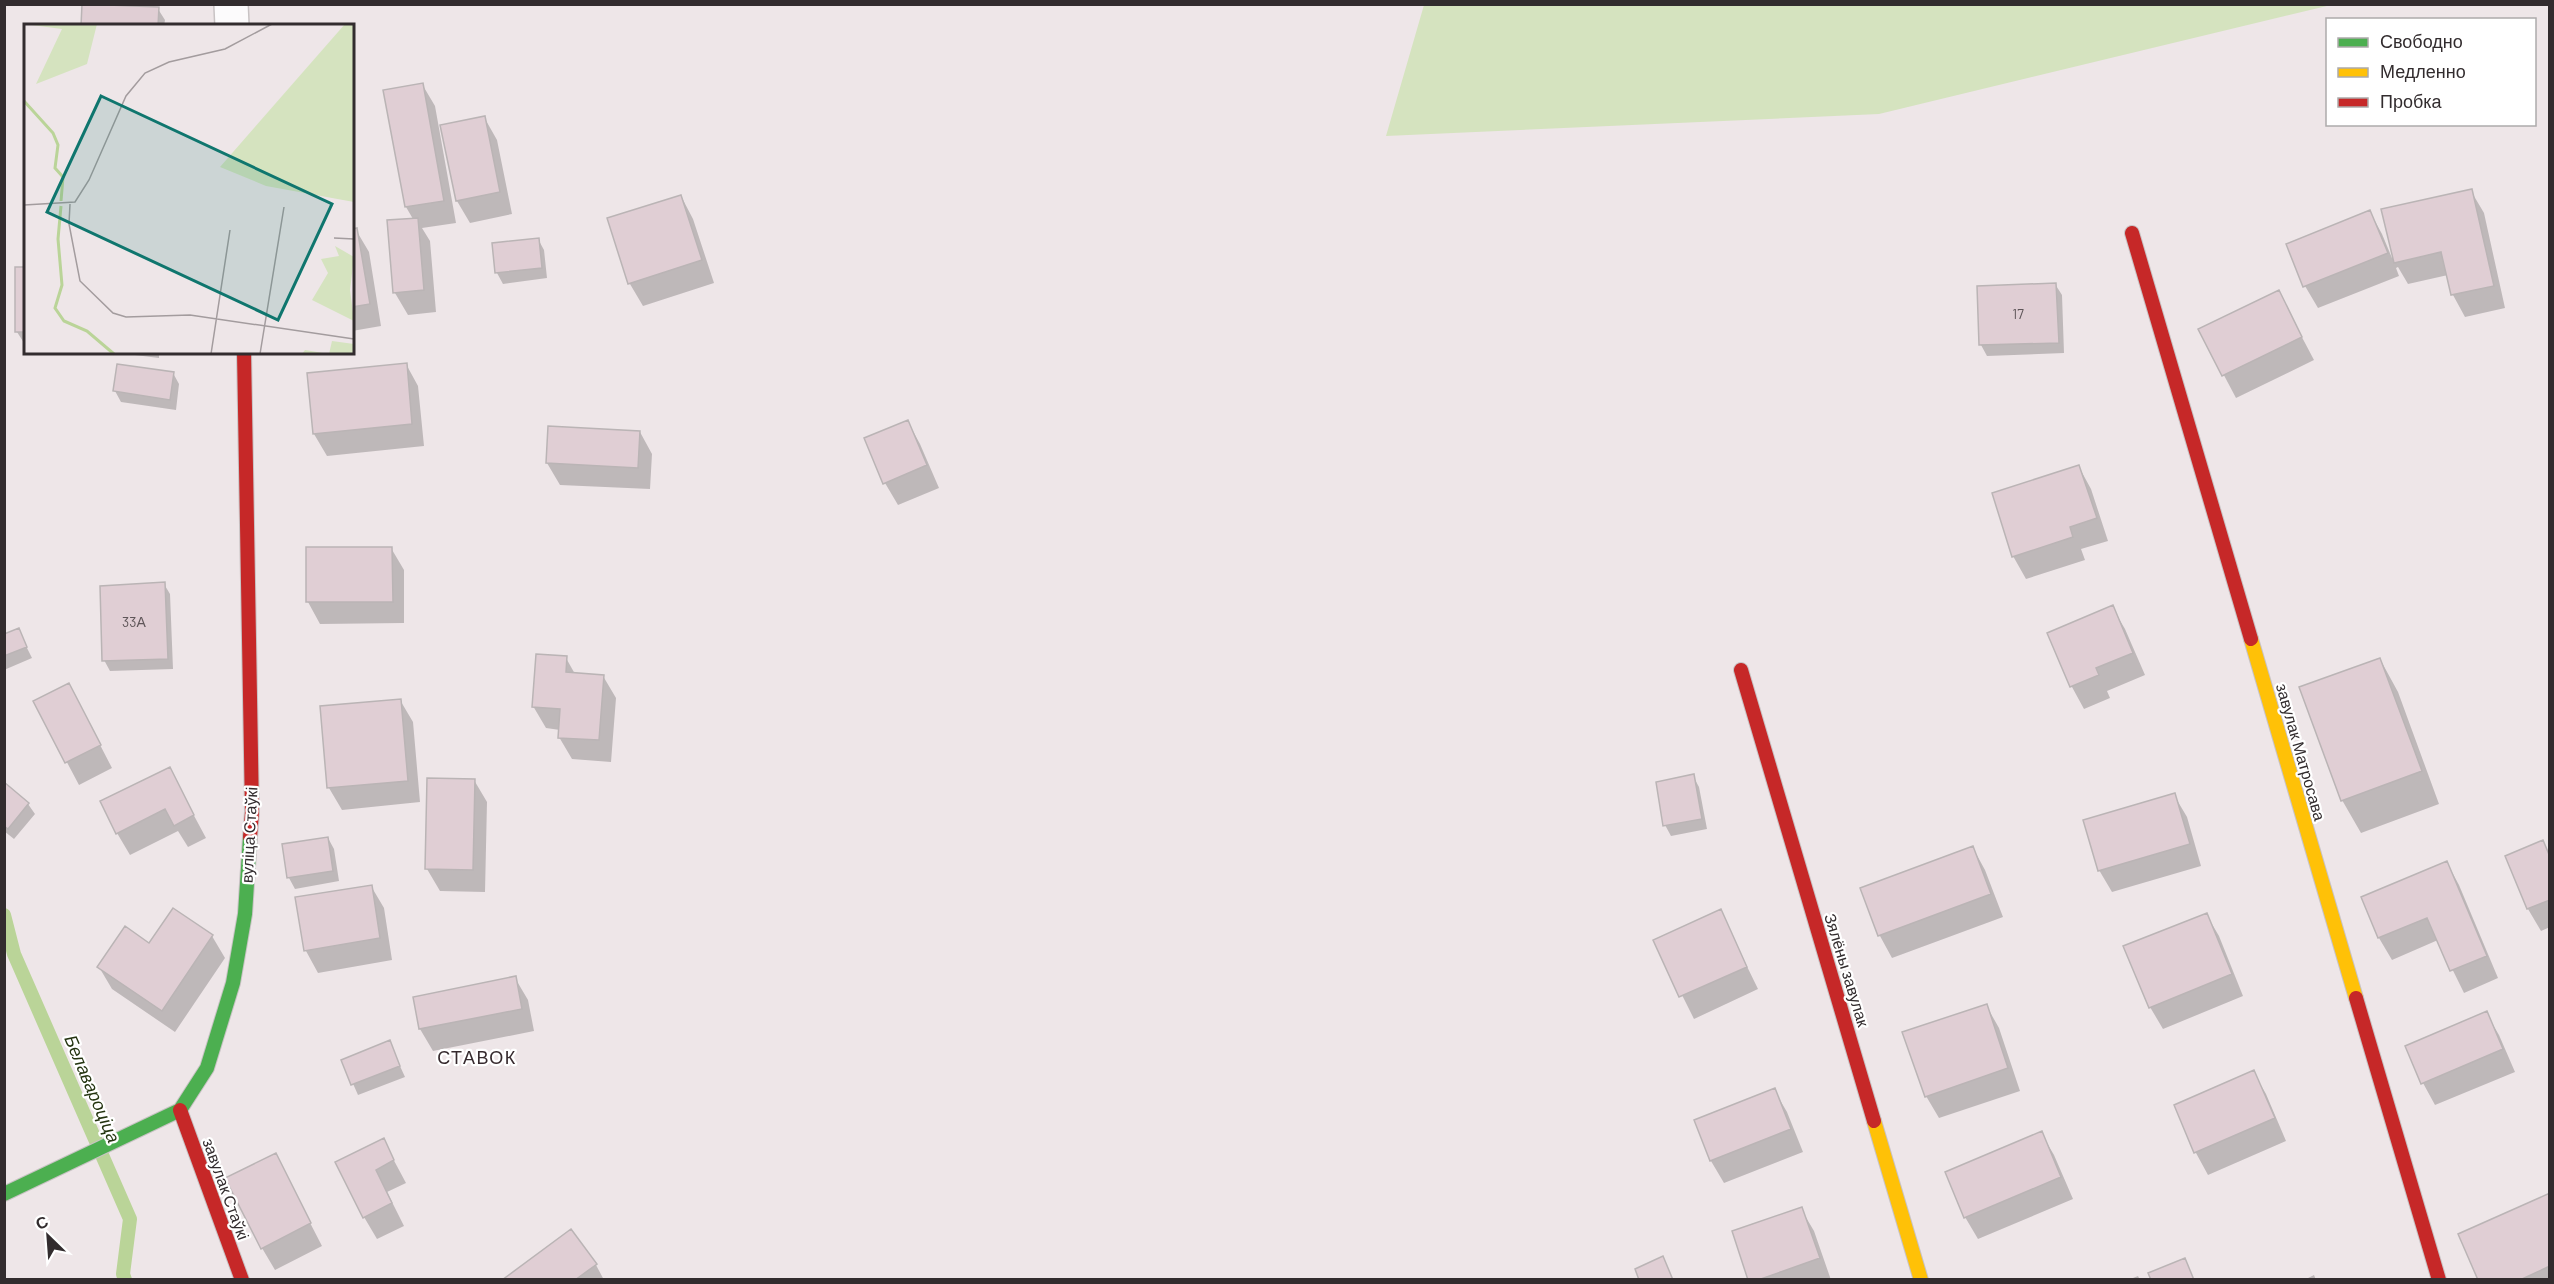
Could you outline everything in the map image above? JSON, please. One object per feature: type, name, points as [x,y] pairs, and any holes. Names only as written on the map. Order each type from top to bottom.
[{"type":"street","points":[[231,4],[232,24]]},
{"type":"street","name":"завулак Матросава","points":[[2132,233],[2439,1280]]},
{"type":"street","name":"вуліца Стаўкі","points":[[180,1110],[207,1068],[233,983],[244,914],[252,812],[244,354]]},
{"type":"street","name":"Зялёны завулак","points":[[1741,670],[1922,1280]]},
{"type":"street","points":[[4,1194],[180,1110]]},
{"type":"street","name":"завулак Стаўкі","points":[[180,1110],[242,1280]]},
{"type":"green space","points":[[1424,4],[2331,5],[1879,114],[1386,136]]},
{"type":"building","points":[[82,4],[159,7],[158,24],[81,24]]},
{"type":"building","points":[[423,83],[444,201],[405,207],[383,90]]},
{"type":"building","points":[[485,116],[500,192],[456,201],[440,125]]},
{"type":"building","points":[[2472,189],[2494,286],[2451,295],[2441,252],[2394,263],[2381,209]]},
{"type":"building","points":[[681,195],[702,260],[628,284],[607,218]]},
{"type":"building","points":[[2370,210],[2388,253],[2303,287],[2286,244]]},
{"type":"building","points":[[418,218],[424,290],[393,293],[387,220]]},
{"type":"building","points":[[357,228],[370,304],[354,307],[354,229]]},
{"type":"building","points":[[539,238],[542,268],[495,273],[492,243]]},
{"type":"building","points":[[15,267],[24,267],[24,332],[15,332]]},
{"type":"building","points":[[2056,283],[2059,343],[1979,345],[1977,286]]},
{"type":"building","points":[[2279,290],[2302,337],[2222,376],[2198,329]]},
{"type":"building","points":[[407,363],[412,424],[313,434],[307,373]]},
{"type":"building","points":[[117,364],[174,372],[170,400],[113,391]]},
{"type":"building","points":[[908,420],[927,465],[883,484],[864,438]]},
{"type":"building","points":[[548,426],[640,431],[638,468],[546,463]]},
{"type":"building","points":[[2079,465],[2097,518],[2070,527],[2073,537],[2012,557],[1992,493]]},
{"type":"building","points":[[306,547],[392,547],[393,602],[306,602]]},
{"type":"building","points":[[165,582],[168,659],[102,661],[100,586]]},
{"type":"building","points":[[2113,605],[2133,653],[2096,668],[2099,675],[2070,687],[2047,633]]},
{"type":"building","points":[[19,628],[27,647],[4,656],[4,634]]},
{"type":"building","points":[[536,654],[567,656],[566,672],[604,675],[599,740],[558,738],[560,709],[532,707]]},
{"type":"building","points":[[2380,658],[2422,771],[2341,801],[2299,687]]},
{"type":"building","points":[[69,683],[101,745],[65,763],[33,701]]},
{"type":"building","points":[[401,699],[408,781],[327,788],[320,706]]},
{"type":"building","points":[[170,767],[194,815],[174,826],[165,809],[116,834],[100,801]]},
{"type":"building","points":[[1694,774],[1702,819],[1663,826],[1656,782]]},
{"type":"building","points":[[427,778],[475,779],[473,870],[425,869]]},
{"type":"building","points":[[4,782],[29,803],[8,829],[4,826]]},
{"type":"building","points":[[2175,793],[2190,844],[2098,871],[2083,820]]},
{"type":"building","points":[[328,837],[333,871],[287,878],[282,844]]},
{"type":"building","points":[[2543,840],[2550,857],[2550,900],[2527,909],[2505,856]]},
{"type":"building","points":[[1973,846],[1991,894],[1878,936],[1860,888]]},
{"type":"building","points":[[2447,861],[2487,956],[2450,971],[2427,918],[2378,938],[2361,897]]},
{"type":"building","points":[[372,885],[380,938],[304,951],[295,897]]},
{"type":"building","points":[[173,908],[213,935],[162,1011],[97,967],[125,926],[149,943]]},
{"type":"building","points":[[1721,909],[1747,967],[1679,997],[1653,940]]},
{"type":"building","points":[[2207,913],[2232,974],[2149,1008],[2123,946]]},
{"type":"building","points":[[516,976],[522,1009],[419,1029],[413,997]]},
{"type":"building","points":[[1987,1004],[2008,1068],[1925,1097],[1902,1032]]},
{"type":"building","points":[[2487,1011],[2503,1049],[2421,1084],[2405,1046]]},
{"type":"building","points":[[390,1040],[400,1066],[351,1085],[341,1060]]},
{"type":"building","points":[[2254,1070],[2275,1118],[2194,1153],[2174,1105]]},
{"type":"building","points":[[1775,1088],[1791,1129],[1710,1161],[1694,1120]]},
{"type":"building","points":[[2042,1131],[2061,1177],[1964,1218],[1945,1172]]},
{"type":"building","points":[[384,1138],[394,1160],[376,1170],[392,1203],[363,1218],[335,1162]]},
{"type":"building","points":[[276,1153],[311,1223],[261,1249],[225,1178]]},
{"type":"building","points":[[2550,1193],[2550,1266],[2520,1280],[2478,1280],[2458,1234]]},
{"type":"building","points":[[1802,1207],[1820,1258],[1758,1280],[1748,1280],[1732,1231]]},
{"type":"building","points":[[571,1229],[597,1264],[575,1280],[502,1280]]},
{"type":"building","points":[[1663,1256],[1673,1280],[1639,1280],[1635,1269]]},
{"type":"building","points":[[2185,1258],[2194,1280],[2151,1280],[2148,1273]]},
{"type":"waterway","name":"Белавароціца","points":[[4,915],[14,954],[130,1219],[123,1274],[125,1280]]},
{"type":"traffic: fast","points":[[4,1194],[180,1110],[207,1068],[233,983],[245,914],[250,837]]},
{"type":"traffic: slow","points":[[2251,639],[2356,998]]},
{"type":"traffic: slow","points":[[1874,1121],[1921,1280]]},
{"type":"traffic: jam","points":[[2132,233],[2251,639]]},
{"type":"traffic: jam","points":[[244,354],[252,812],[250,837]]},
{"type":"traffic: jam","points":[[1741,670],[1874,1121]]},
{"type":"traffic: jam","points":[[2356,998],[2439,1280]]},
{"type":"traffic: jam","points":[[180,1110],[242,1280]]},
{"type":"district","name":"СТАВОК","points":[[477,1058]]}]
